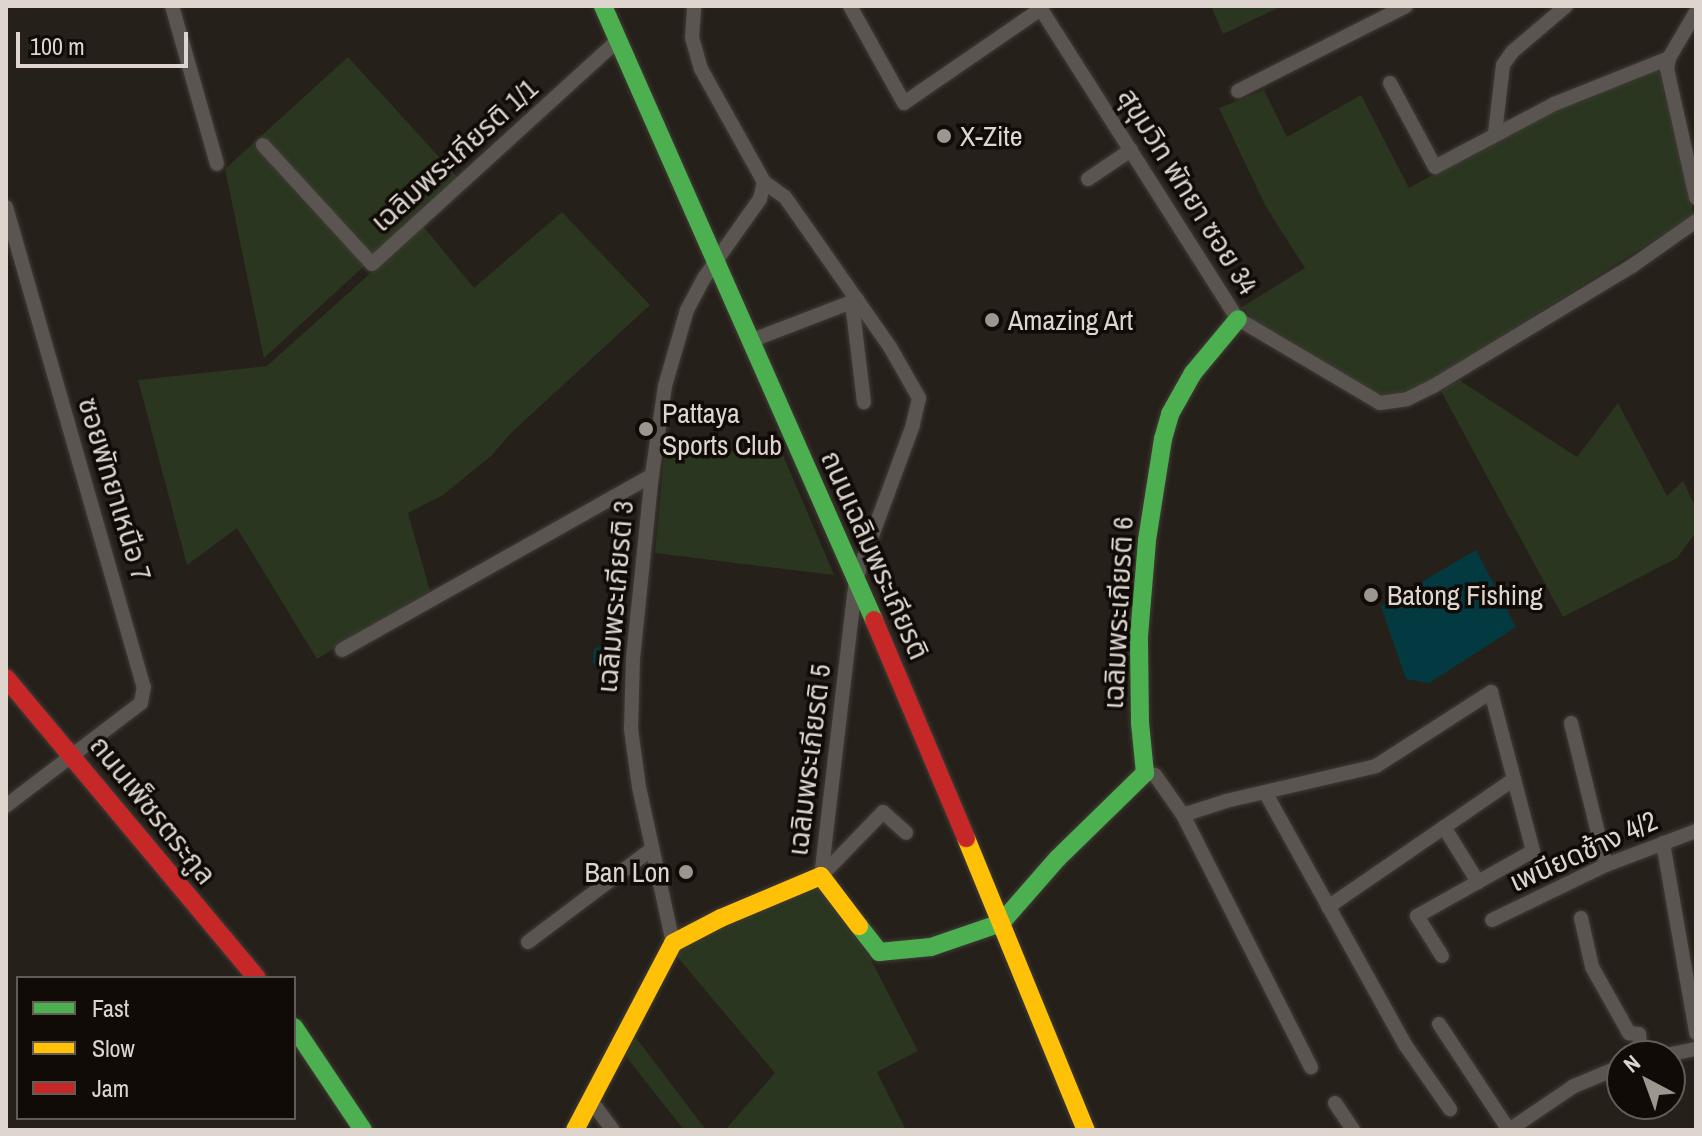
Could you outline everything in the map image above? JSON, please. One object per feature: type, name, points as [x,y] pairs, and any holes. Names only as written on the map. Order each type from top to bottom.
[{"type":"street","points":[[172,6],[217,164]]},
{"type":"street","name":"ถนนเฉลิมพระเกียรติ","points":[[603,6],[856,579],[1086,1130]]},
{"type":"street","points":[[694,6],[692,38],[701,69],[764,182],[785,197],[854,302],[864,402]]},
{"type":"street","points":[[850,6],[904,103],[1040,8]]},
{"type":"street","points":[[1238,91],[1406,6]]},
{"type":"street","points":[[1495,133],[1503,65],[1512,52],[1566,6]]},
{"type":"street","name":"สุขุมวิท พัทยา ซอย 34","points":[[1040,8],[1238,319],[1355,391],[1380,403],[1394,402],[1432,387],[1632,266],[1696,221]]},
{"type":"street","points":[[1696,12],[1669,58],[1667,69],[1696,198]]},
{"type":"street","name":"เฉลิมพระเกียรติ 1/1","points":[[263,145],[372,264],[618,40]]},
{"type":"street","points":[[1390,83],[1435,167],[1554,104],[1669,58]]},
{"type":"street","points":[[1088,179],[1131,150]]},
{"type":"street","name":"เฉลิมพระเกียรติ 3","points":[[673,943],[652,849],[631,729],[633,658],[652,475],[665,386],[676,340],[704,278],[760,199],[764,182]]},
{"type":"street","name":"ซอยพัทยาเหนือ 7","points":[[6,207],[144,687],[141,703],[6,806]]},
{"type":"street","points":[[750,341],[854,302]]},
{"type":"street","name":"เฉลิมพระเกียรติ 5","points":[[821,876],[856,579],[913,425],[919,398],[890,347],[854,302]]},
{"type":"street","name":"เฉลิมพระเกียรติ 6","points":[[1145,773],[1140,723],[1139,636],[1147,540],[1163,439],[1170,414],[1193,373],[1238,319]]},
{"type":"street","points":[[342,650],[652,475]]},
{"type":"street","name":"ถนนเพ็ชรตระกูล","points":[[6,678],[255,976]]},
{"type":"street","points":[[1183,815],[1376,766],[1491,692],[1533,851],[1417,916],[1442,956]]},
{"type":"street","points":[[1571,723],[1606,865]]},
{"type":"street","points":[[575,1130],[673,943],[721,918],[821,876],[879,952],[931,947],[1001,923],[1058,858],[1145,773],[1155,775],[1183,815],[1311,1067]]},
{"type":"street","points":[[1328,907],[1514,779]]},
{"type":"street","points":[[1265,792],[1406,1046],[1450,1109]]},
{"type":"street","name":"เฉลิมพระเกียรติ 5","points":[[821,876],[883,812],[906,833]]},
{"type":"street","points":[[1444,827],[1478,882]]},
{"type":"street","name":"เพนียดช้าง 4/2","points":[[1492,920],[1606,865],[1696,831]]},
{"type":"street","points":[[1663,843],[1696,1033]]},
{"type":"street","points":[[528,942],[652,849]]},
{"type":"street","points":[[1581,918],[1592,967],[1629,1033],[1639,1034],[1640,1040]]},
{"type":"street","points":[[1439,1024],[1509,1130],[1528,1125],[1574,1086],[1606,1073]]},
{"type":"street","points":[[296,1030],[363,1130]]},
{"type":"street","points":[[591,1101],[613,1130]]},
{"type":"street","points":[[1335,1103],[1353,1130]]},
{"type":"green space","points":[[1211,6],[1282,6],[1223,34]]},
{"type":"green space","points":[[348,57],[459,179],[264,358],[225,169]]},
{"type":"green space","points":[[1659,70],[1694,215],[1432,380],[1387,397],[1359,385],[1258,325],[1242,307],[1305,268],[1265,205],[1219,108],[1264,90],[1287,137],[1361,95],[1409,188],[1535,118]]},
{"type":"green space","points":[[562,212],[650,305],[511,433],[491,456],[443,495],[408,513],[430,591],[317,659],[237,528],[187,565],[138,380],[267,366],[423,226],[474,288]]},
{"type":"green space","points":[[1459,380],[1577,457],[1618,403],[1667,496],[1683,481],[1696,508],[1696,532],[1677,558],[1563,617],[1441,391]]},
{"type":"green space","points":[[780,448],[834,575],[655,553],[664,457]]},
{"type":"green space","points":[[819,887],[870,958],[918,1051],[877,1072],[906,1130],[725,1130],[775,1073],[674,953],[691,939]]},
{"type":"green space","points":[[634,1035],[706,1130],[684,1130],[624,1054]]},
{"type":"water","points":[[1476,550],[1516,627],[1429,683],[1406,679],[1381,606]]},
{"type":"water","points":[[608,643],[608,669],[598,669],[593,663],[594,649]]},
{"type":"traffic: fast","points":[[603,6],[874,620]]},
{"type":"traffic: fast","points":[[1001,923],[1058,858],[1145,773],[1140,723],[1139,636],[1147,540],[1163,439],[1170,414],[1193,373],[1238,319]]},
{"type":"traffic: fast","points":[[859,926],[879,952],[931,947],[1001,923]]},
{"type":"traffic: fast","points":[[296,1030],[363,1130]]},
{"type":"traffic: slow","points":[[966,838],[1086,1130]]},
{"type":"traffic: slow","points":[[575,1130],[673,943],[721,918],[821,876],[859,926]]},
{"type":"traffic: jam","points":[[874,620],[966,838]]},
{"type":"traffic: jam","points":[[6,678],[255,976]]},
{"type":"place","name":"X-Zite","points":[[944,136]]},
{"type":"place","name":"Amazing Art","points":[[992,320]]},
{"type":"place","name":"Pattaya Sports Club","points":[[646,429]]},
{"type":"place","name":"Batong Fishing","points":[[1371,595]]},
{"type":"place","name":"Ban Lon","points":[[686,872]]}]
